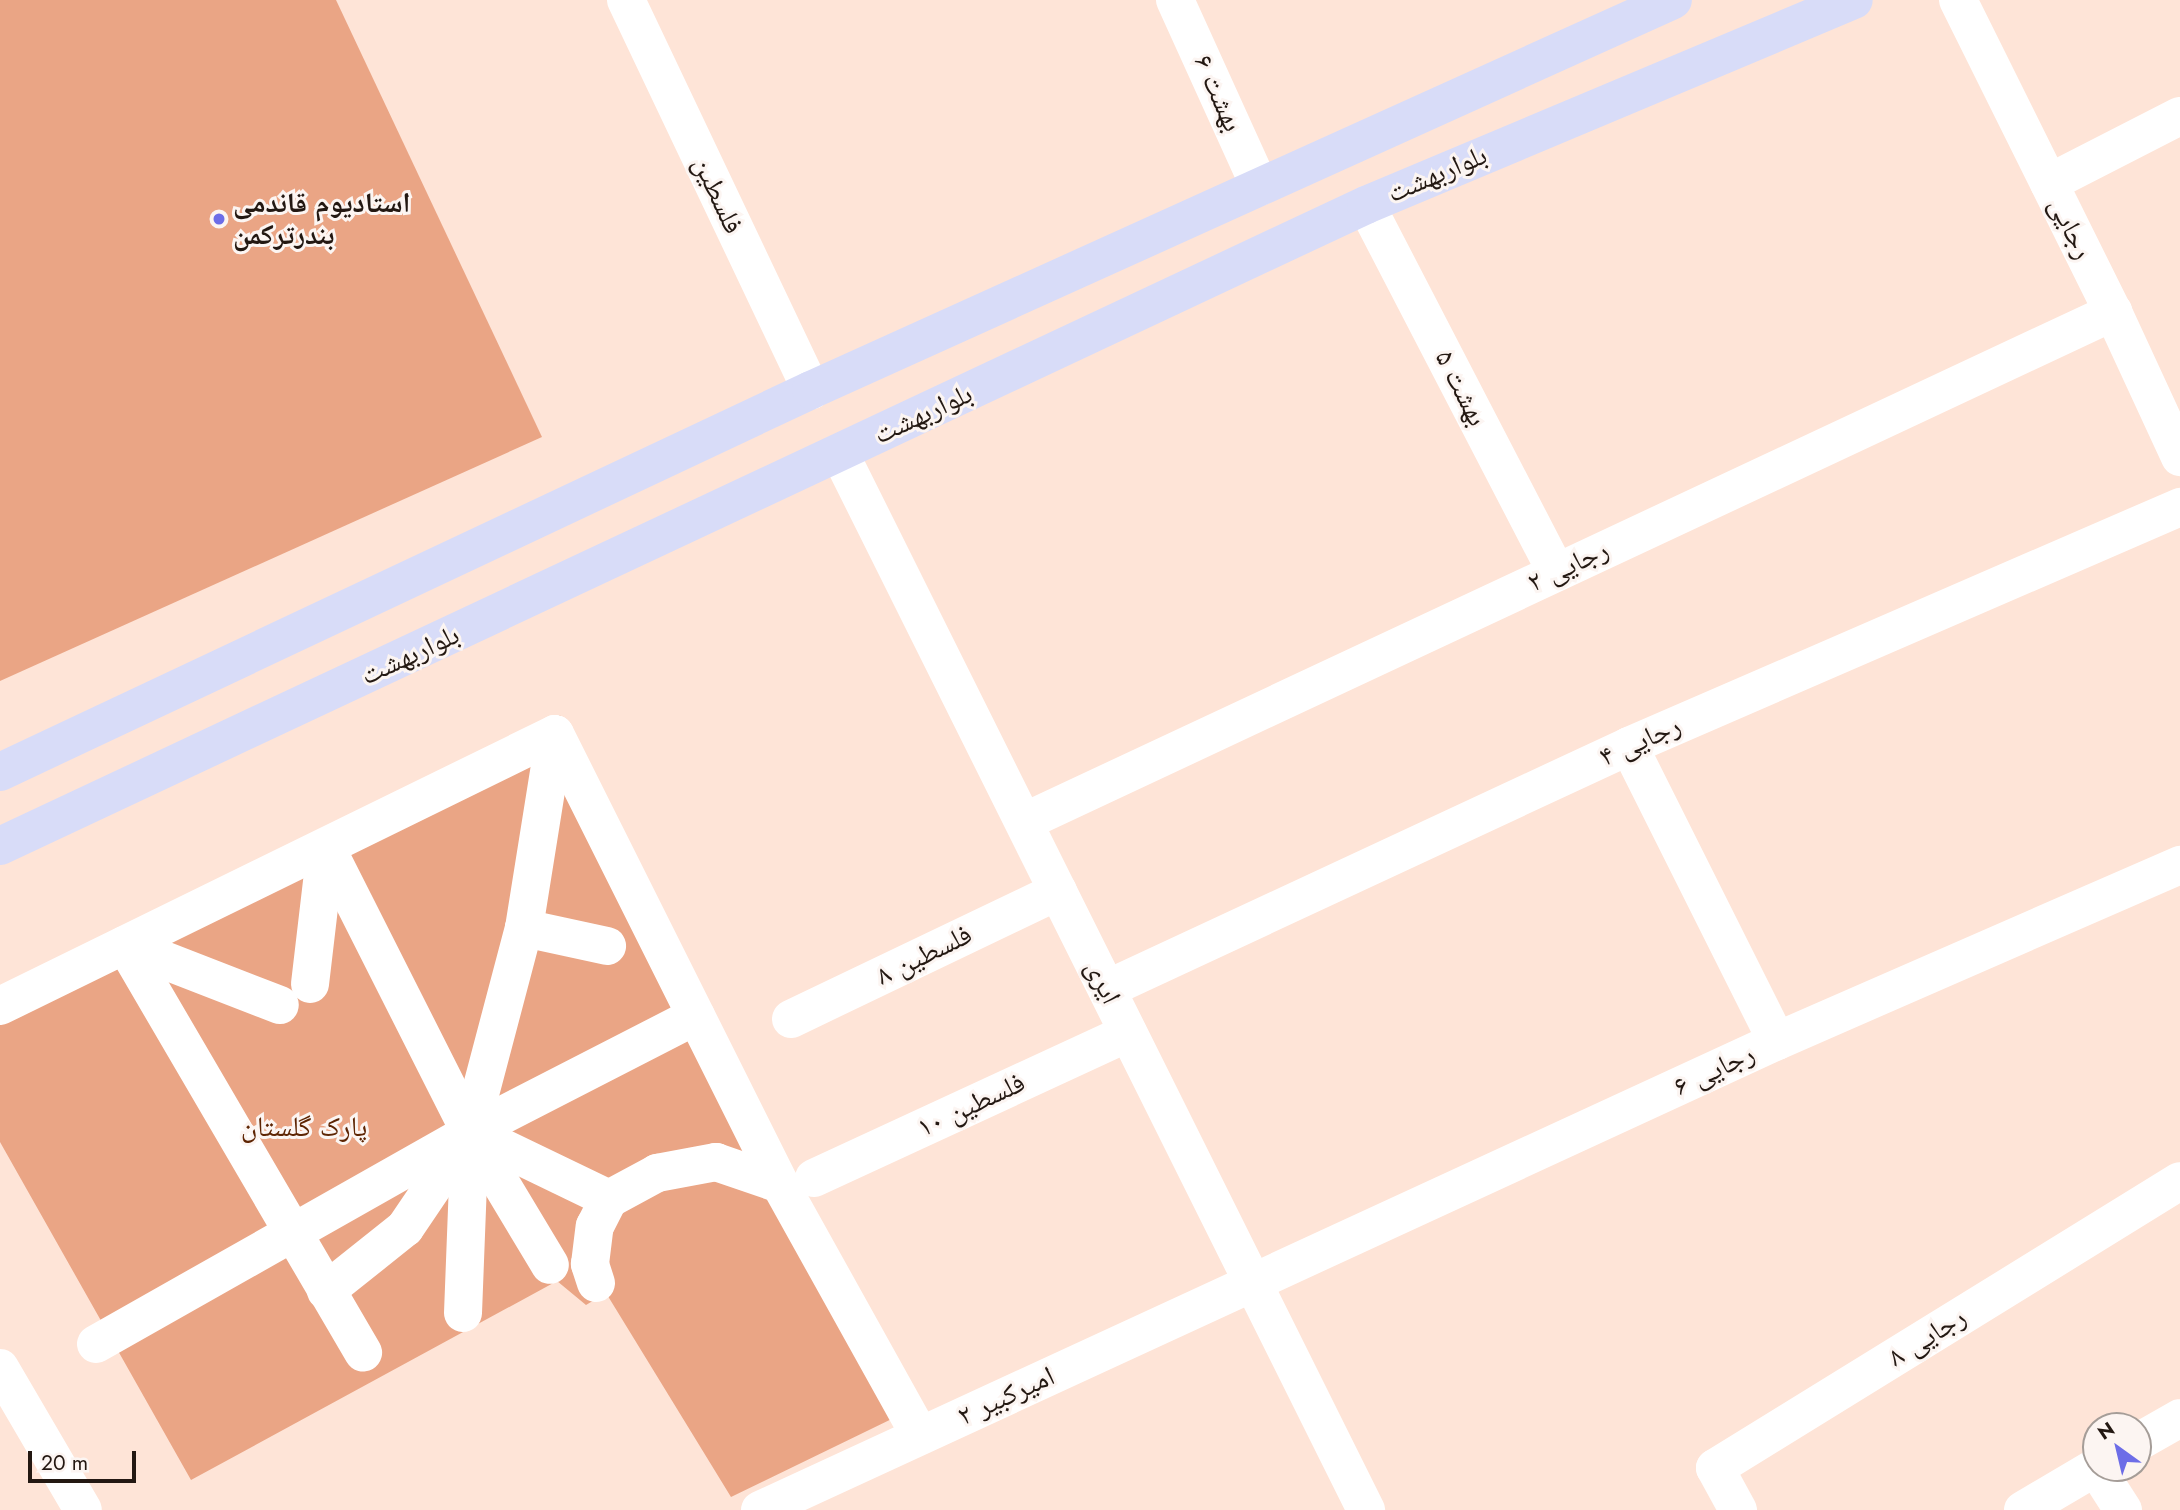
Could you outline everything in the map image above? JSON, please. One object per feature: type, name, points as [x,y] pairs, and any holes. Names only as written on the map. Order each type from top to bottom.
[{"type":"main road","points":[[0,772],[811,390],[1672,0]]},
{"type":"main road","points":[[1766,35],[1780,19],[1781,0]]},
{"type":"main road","name":"بلواربهشت","points":[[0,846],[1366,205],[1854,0]]},
{"type":"street","name":"فلسطین","points":[[626,0],[811,390]]},
{"type":"street","name":"بهشت ۶","points":[[1175,0],[1260,187]]},
{"type":"street","name":"رجایی","points":[[1958,0],[2113,312],[2179,452]]},
{"type":"street","points":[[2049,183],[2180,116]]},
{"type":"street","name":"بهشت ۵","points":[[1366,205],[1556,572]]},
{"type":"street","name":"رجایی ۲","points":[[1024,822],[2113,312]]},
{"type":"street","name":"ایری","points":[[840,454],[1366,1510]]},
{"type":"street","name":"رجایی ۴","points":[[1107,989],[1629,746],[2180,507]]},
{"type":"street","points":[[0,1006],[555,734]]},
{"type":"street","points":[[463,1313],[470,1132],[524,928],[555,734]]},
{"type":"street","points":[[555,734],[696,1016],[797,1181],[920,1436]]},
{"type":"street","points":[[1629,746],[1777,1041]]},
{"type":"street","points":[[125,945],[295,995],[326,847]]},
{"type":"street","points":[[326,847],[470,1132],[550,1265]]},
{"type":"street","name":"رجایی ۶","points":[[1253,1283],[1777,1041],[2180,865]]},
{"type":"street","name":"فلسطین ۸","points":[[791,1019],[1058,891]]},
{"type":"street","points":[[524,928],[607,946]]},
{"type":"street","points":[[125,945],[363,1353]]},
{"type":"street","points":[[96,1344],[470,1132],[696,1016]]},
{"type":"street","name":"فلسطین ۱۰","points":[[797,1181],[1128,1033]]},
{"type":"street","points":[[470,1132],[609,1199]]},
{"type":"street","points":[[326,1291],[405,1228],[470,1132]]},
{"type":"street","points":[[596,1283],[590,1264],[595,1226],[609,1199],[657,1173],[716,1161],[797,1181]]},
{"type":"street","name":"رجایی ۸","points":[[1738,1510],[1715,1468],[2180,1181]]},
{"type":"street","name":"امیرکبیر ۲","points":[[760,1510],[1253,1283]]},
{"type":"street","points":[[0,1368],[83,1510]]},
{"type":"street","points":[[2152,1434],[2180,1418]]},
{"type":"street","points":[[2023,1510],[2082,1475]]},
{"type":"street","points":[[2105,1482],[2123,1510]]},
{"type":"green space","name":"استادیوم قاندمی بندرترکمن","points":[[0,0],[336,0],[542,437],[0,681]]},
{"type":"green space","name":"پارک گلستان","points":[[560,715],[904,1413],[731,1497],[606,1293],[586,1305],[557,1281],[191,1480],[0,1142],[0,993]]},
{"type":"place","name":"استادیوم قاندمی بندرترکمن","points":[[219,219]]}]
